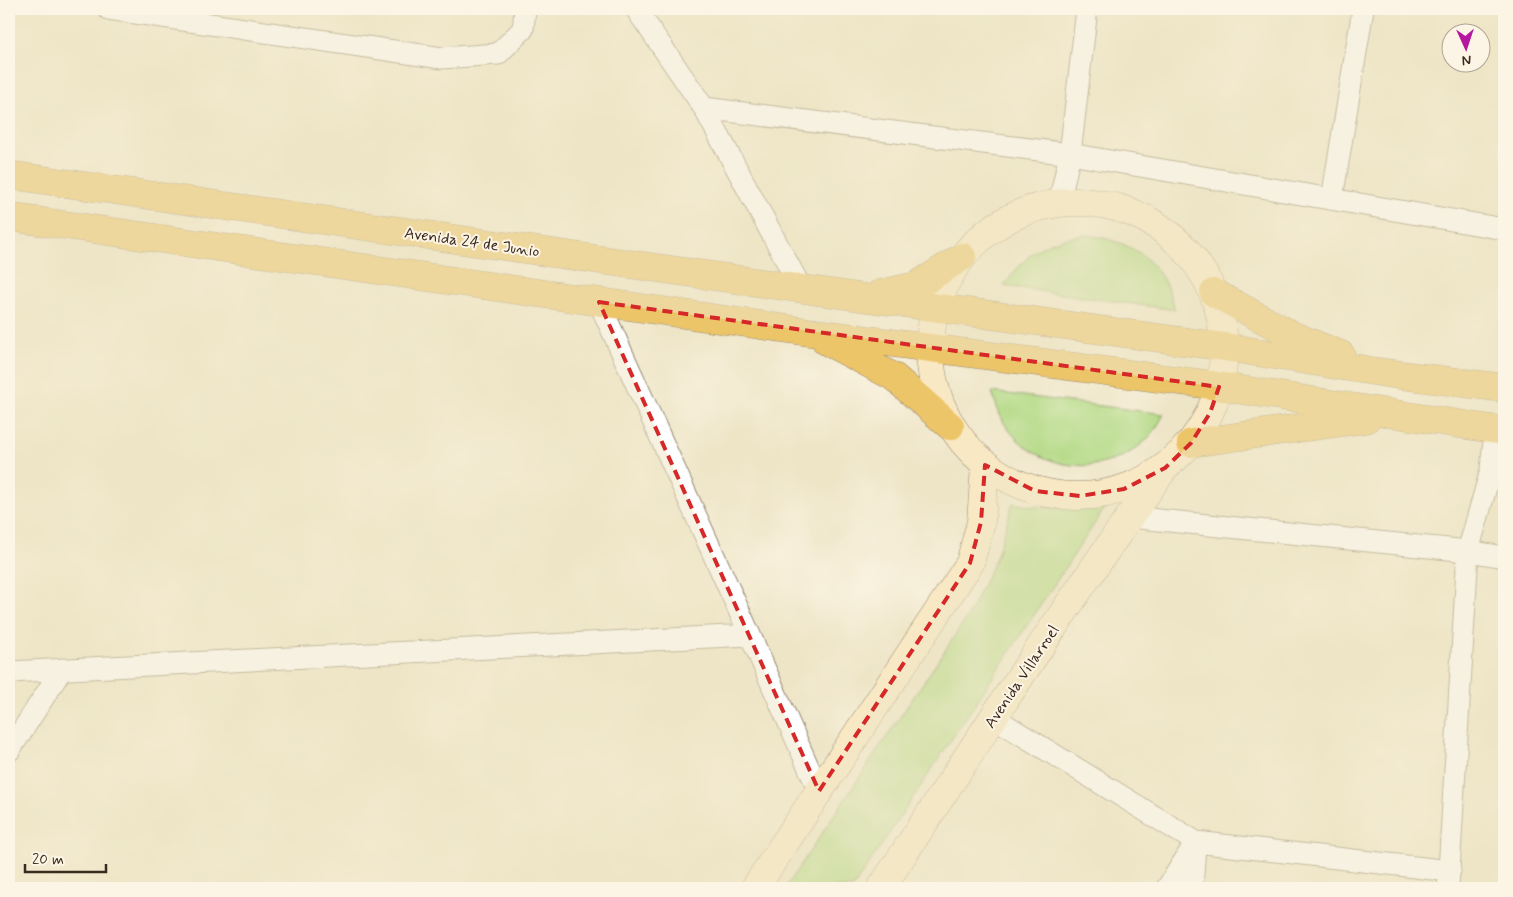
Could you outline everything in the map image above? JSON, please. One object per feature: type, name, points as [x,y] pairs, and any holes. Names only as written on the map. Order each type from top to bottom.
[{"type":"highway","name":"Avenida 24 de Junio","points":[[9,174],[866,298],[936,306],[1225,347],[1385,373]]},
{"type":"highway","points":[[9,217],[809,332],[1220,387],[1500,431]]},
{"type":"highway","points":[[866,298],[916,286],[962,257]]},
{"type":"highway","points":[[1214,293],[1294,336],[1385,373],[1504,388]]},
{"type":"highway","points":[[809,332],[894,377],[950,426]]},
{"type":"highway","points":[[1191,443],[1398,415]]},
{"type":"main road","points":[[1059,203],[1092,203],[1125,210],[1162,229],[1193,258],[1214,293],[1222,321],[1225,347],[1220,387],[1210,413],[1191,443],[1165,468],[1124,489],[1080,496],[1035,491],[1009,480],[985,465],[966,447],[950,426],[936,394],[929,347],[936,306],[945,284],[962,257],[997,226],[1027,211],[1059,203]]},
{"type":"main road","points":[[755,888],[970,563],[981,522],[985,465]]},
{"type":"main road","name":"Avenida Villarroel","points":[[881,888],[993,717],[1129,517],[1165,468]]},
{"type":"street","points":[[108,9],[442,58],[498,54],[523,29],[525,9]]},
{"type":"street","points":[[636,9],[704,108],[801,288]]},
{"type":"street","points":[[1059,203],[1070,154],[1087,9]]},
{"type":"street","points":[[1332,199],[1363,9]]},
{"type":"street","points":[[704,108],[1070,154],[1504,229]]},
{"type":"street","points":[[599,302],[819,791]]},
{"type":"street","points":[[993,717],[1196,842],[1449,880],[1468,551],[1500,431]]},
{"type":"street","points":[[1129,517],[1468,551],[1504,557]]},
{"type":"street","points":[[9,672],[750,635]]},
{"type":"street","points":[[9,751],[62,669]]},
{"type":"street","points":[[1167,888],[1196,842]]},
{"type":"street","points":[[1192,888],[1196,842]]},
{"type":"highlighted area","points":[[599,302],[1219,387],[1210,413],[1191,443],[1165,468],[1124,489],[1080,496],[1035,491],[985,465],[981,522],[970,563],[819,791]]},
{"type":"green space","points":[[1085,235],[1118,242],[1144,256],[1162,278],[1175,310],[1004,286],[1021,264],[1037,250],[1058,240]]},
{"type":"green space","points":[[992,392],[1164,414],[1150,436],[1128,454],[1111,461],[1092,465],[1074,465],[1056,462],[1038,455],[1023,444],[1003,421]]},
{"type":"green space","points":[[1013,503],[1060,508],[1107,505],[853,888],[785,888],[968,616],[997,555]]}]
